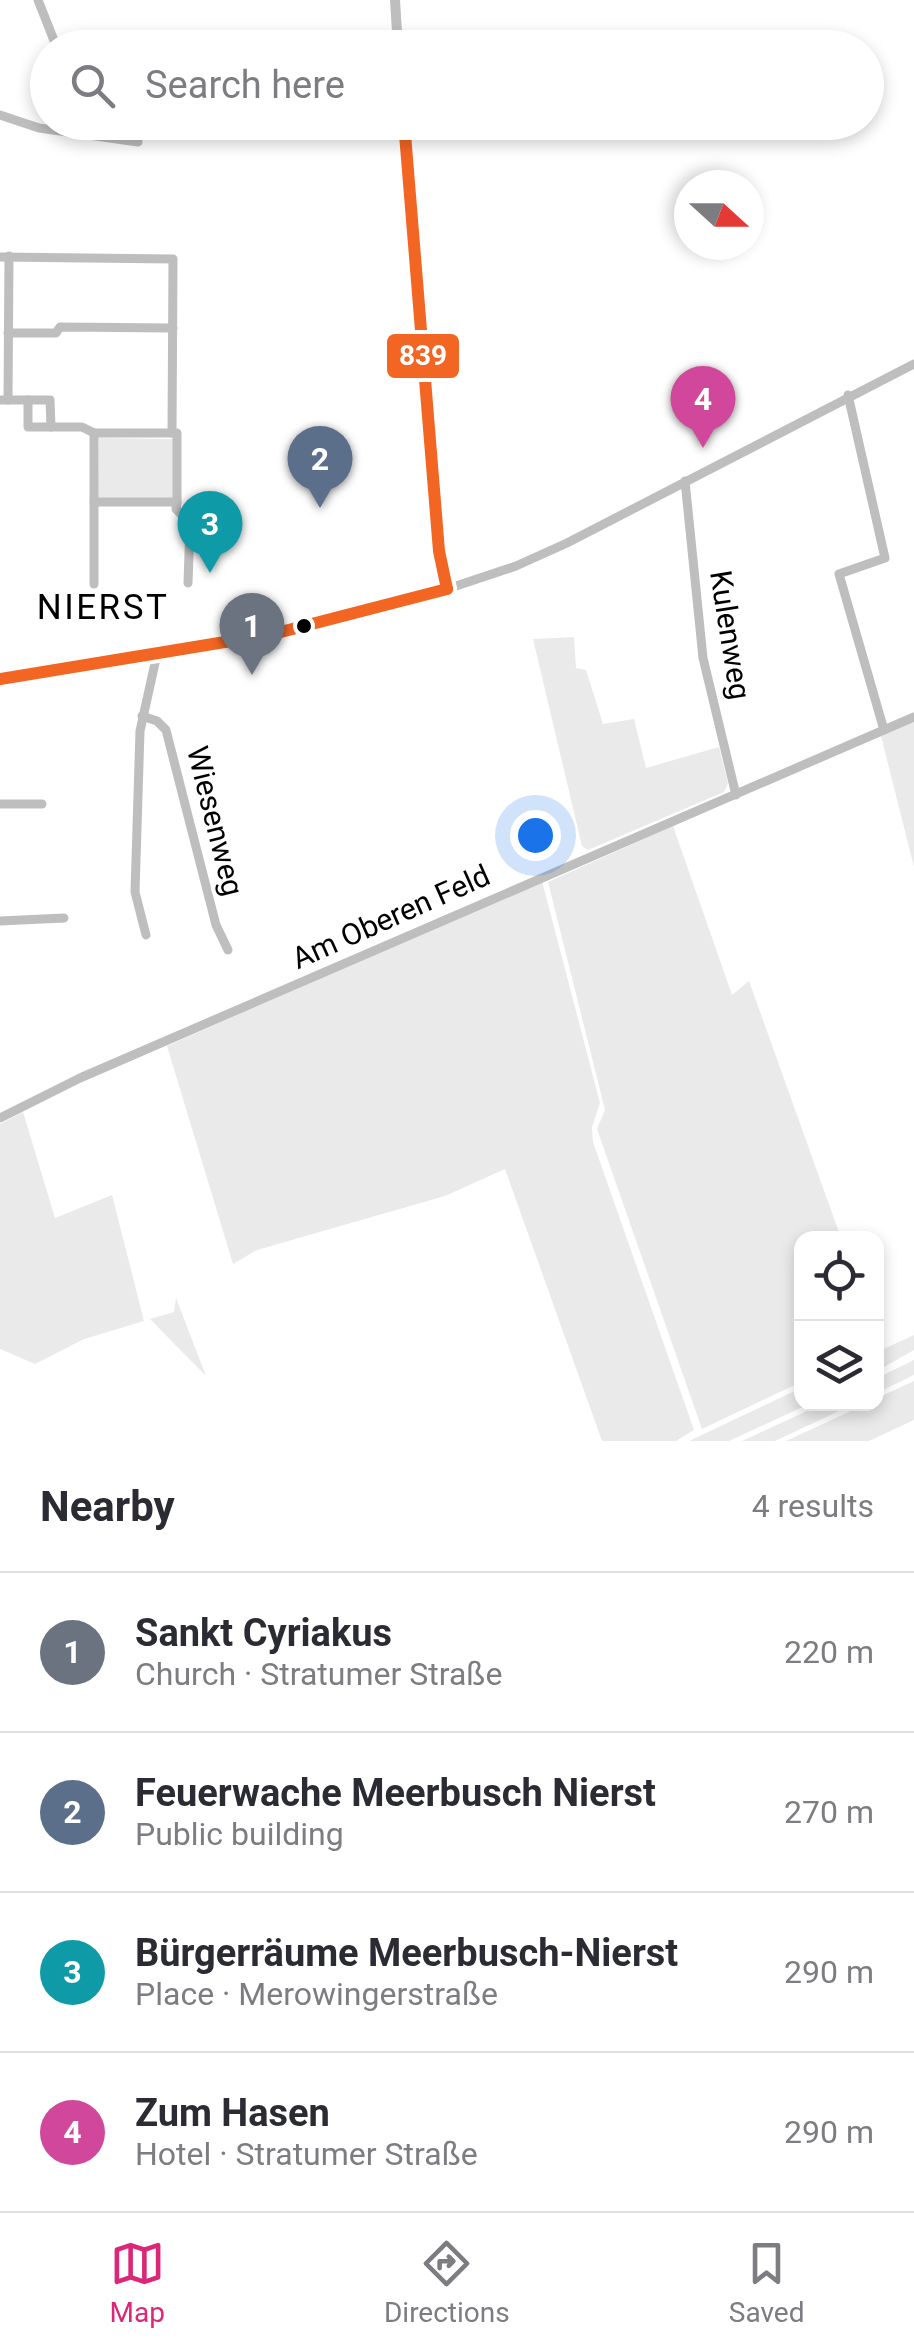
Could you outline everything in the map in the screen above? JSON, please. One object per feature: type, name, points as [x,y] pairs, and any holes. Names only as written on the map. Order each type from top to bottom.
[{"type":"street","points":[[38,0],[50,30]]},
{"type":"street","points":[[394,0],[396,30]]},
{"type":"street","points":[[0,114],[30,125]]},
{"type":"street","points":[[109,140],[138,142]]},
{"type":"street","points":[[405,140],[439,551],[448,589]]},
{"type":"street","points":[[51,427],[50,400],[4,400],[8,334],[4,256],[173,259],[172,433]]},
{"type":"street","points":[[8,334],[56,333],[60,327],[172,328]]},
{"type":"street","points":[[0,679],[328,622],[516,566],[914,364]]},
{"type":"street","points":[[848,395],[885,558],[839,574],[884,730]]},
{"type":"street","points":[[28,400],[28,428],[177,433],[176,509],[190,523],[188,583]]},
{"type":"street","points":[[94,433],[94,584]]},
{"type":"street","name":"Kulenweg","points":[[685,482],[703,658],[736,795]]},
{"type":"street","points":[[94,502],[177,502]]},
{"type":"street","name":"Wiesenweg","points":[[146,935],[135,882],[142,716],[156,654]]},
{"type":"street","name":"Wiesenweg","points":[[142,716],[166,730],[216,925],[228,950]]},
{"type":"street","name":"Am Oberen Feld","points":[[0,1118],[80,1078],[914,717]]},
{"type":"street","points":[[0,804],[42,804]]},
{"type":"street","points":[[0,921],[64,918]]},
{"type":"shaded area","points":[[99,438],[174,439],[173,498],[98,498]]},
{"type":"shaded area","points":[[574,637],[576,668],[586,670],[603,724],[634,719],[646,768],[719,747],[728,783],[724,792],[588,850],[582,846],[533,639]]},
{"type":"shaded area","points":[[914,722],[914,867],[881,736]]},
{"type":"shaded area","points":[[673,826],[732,995],[749,981],[838,1231],[794,1231],[794,1385],[702,1429],[597,1129],[605,1110],[548,882]]},
{"type":"shaded area","points":[[542,881],[600,1103],[592,1127],[593,1142],[694,1430],[676,1441],[602,1441],[505,1169],[445,1196],[257,1250],[233,1264],[167,1046]]},
{"type":"shaded area","points":[[23,1112],[55,1218],[112,1195],[144,1321],[84,1339],[35,1364],[0,1349],[0,1124]]},
{"type":"shaded area","points":[[176,1298],[206,1376],[150,1319],[174,1312]]},
{"type":"shaded area","points":[[914,1335],[914,1350],[884,1367],[884,1349]]},
{"type":"shaded area","points":[[914,1360],[914,1375],[884,1390],[884,1375]]},
{"type":"shaded area","points":[[914,1381],[914,1420],[869,1441],[786,1441],[851,1411],[884,1411],[884,1395]]},
{"type":"shaded area","points":[[794,1391],[794,1411],[729,1441],[689,1441]]},
{"type":"shaded area","points":[[807,1411],[839,1411],[775,1441],[742,1441]]},
{"type":"transit line","name":"839","points":[[405,140],[439,551],[447,589]]},
{"type":"transit line","name":"839","points":[[0,679],[273,634],[447,589]]},
{"type":"place","name":"Zum Hasen","points":[[703,448]]},
{"type":"place","name":"Feuerwache Meerbusch Nierst","points":[[320,508]]},
{"type":"place","name":"Bürgerräume Meerbusch-Nierst","points":[[210,573]]},
{"type":"place","name":"Sankt Cyriakus","points":[[252,675]]},
{"type":"district","name":"NIERST","points":[[103,607]]}]
